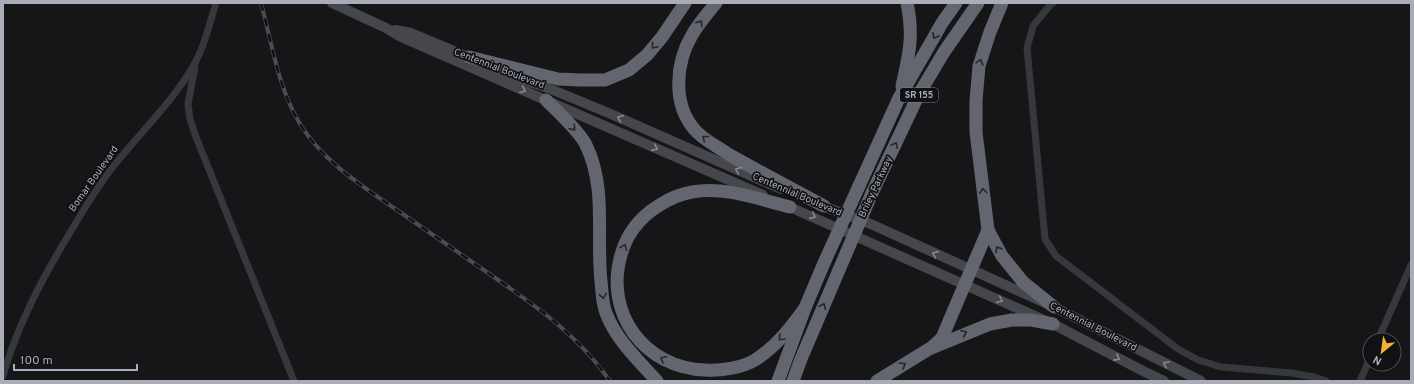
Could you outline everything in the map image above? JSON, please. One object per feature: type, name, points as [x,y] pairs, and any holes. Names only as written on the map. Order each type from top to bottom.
[{"type":"highway","points":[[470,57],[558,79],[606,80],[629,70],[647,55],[662,37],[685,3]]},
{"type":"highway","points":[[716,3],[692,35],[684,54],[679,72],[678,91],[683,112],[694,129],[714,145],[824,206]]},
{"type":"highway","points":[[899,98],[910,48],[911,19],[907,3]]},
{"type":"highway","name":"Briley Parkway","points":[[778,381],[805,308],[899,98],[942,23],[956,3]]},
{"type":"highway","name":"Briley Parkway","points":[[793,381],[838,270],[872,193],[919,94],[944,52],[978,3]]},
{"type":"highway","points":[[1002,3],[990,32],[979,66],[976,101],[976,132],[988,230],[1002,256],[1023,282],[1054,307]]},
{"type":"highway","points":[[546,100],[586,144],[594,166],[599,200],[599,268],[606,313],[615,332],[657,381]]},
{"type":"highway","points":[[790,206],[718,190],[692,192],[671,198],[646,213],[632,228],[623,247],[617,268],[617,290],[621,310],[630,329],[643,344],[659,358],[695,370],[712,371],[732,369],[754,361],[772,348],[805,308]]},
{"type":"highway","points":[[929,350],[942,338],[988,230]]},
{"type":"highway","points":[[877,381],[929,350],[953,338],[990,324],[1012,320],[1031,320],[1052,324]]},
{"type":"main road","name":"Centennial Boulevard","points":[[332,3],[386,28],[401,37],[790,206],[964,284],[1052,324],[1164,381]]},
{"type":"main road","name":"Centennial Boulevard","points":[[386,28],[411,34],[464,56],[470,57],[514,77],[548,88],[611,114],[778,188],[873,225],[1054,307],[1201,381]]},
{"type":"main road","points":[[1142,371],[1157,381]]},
{"type":"street","name":"Bomar Boulevard","points":[[3,376],[24,316],[58,252],[86,206],[124,153],[166,106],[196,62],[216,3]]},
{"type":"street","points":[[1053,3],[1050,4],[1033,26],[1027,48],[1045,239],[1056,256],[1178,349],[1198,360],[1221,367],[1292,373],[1314,376],[1326,381]]},
{"type":"street","points":[[196,62],[188,104],[190,119],[198,145],[294,381]]},
{"type":"street","points":[[1382,332],[1411,265]]},
{"type":"railway","points":[[261,3],[276,65],[286,96],[300,124],[319,149],[355,181],[540,310],[585,350],[610,381]]}]
